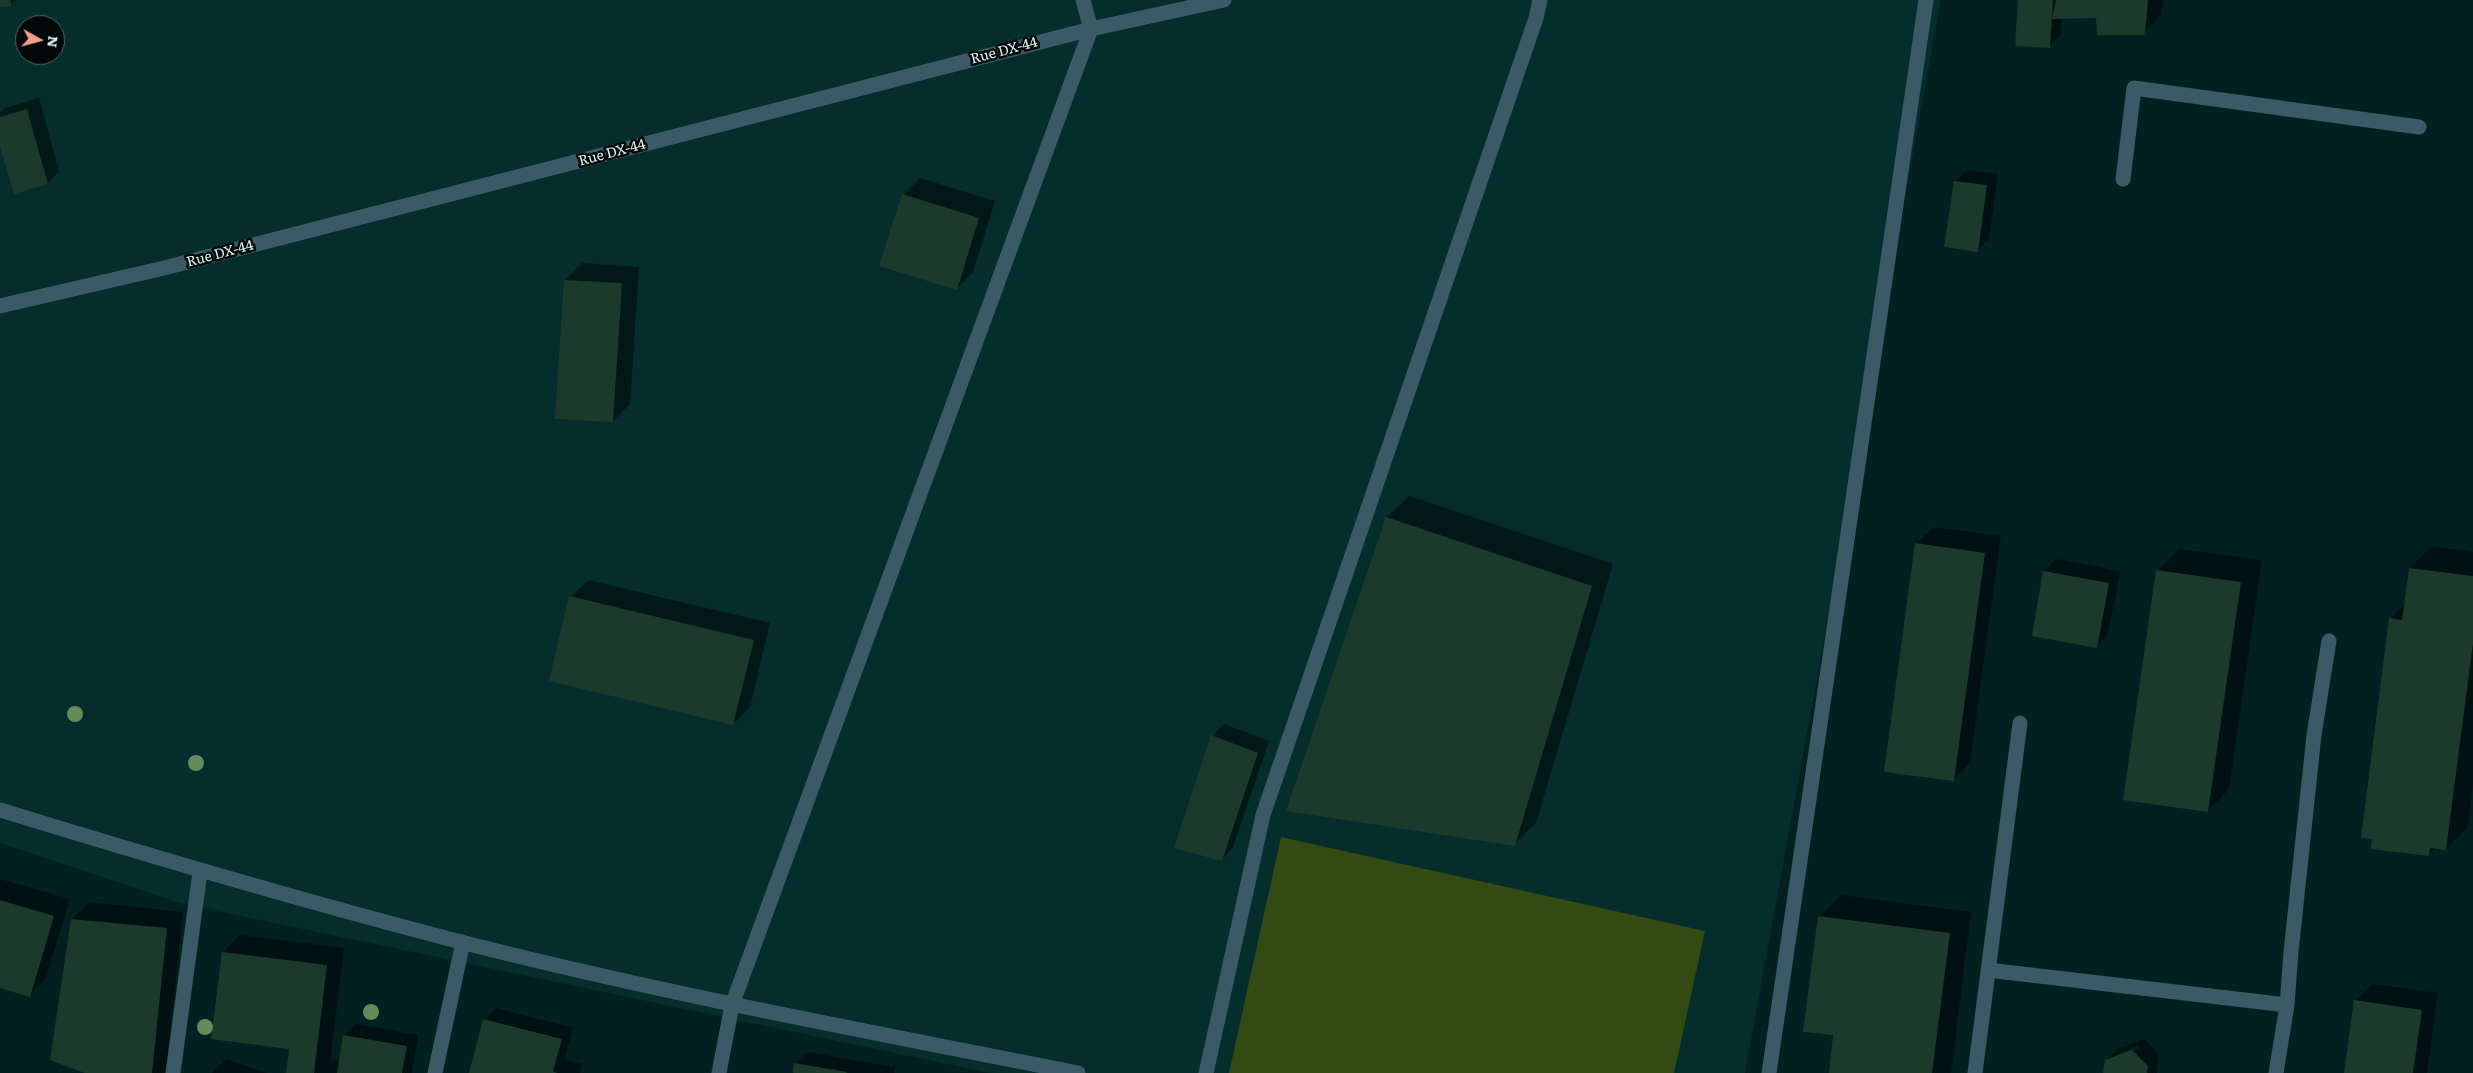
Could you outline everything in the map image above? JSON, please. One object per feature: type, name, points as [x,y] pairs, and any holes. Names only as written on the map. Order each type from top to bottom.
[{"type":"street","points":[[719,1073],[732,1005],[1090,29],[1083,0]]},
{"type":"street","name":"Rue DX-44","points":[[0,306],[164,268],[1090,29],[1224,0]]},
{"type":"street","points":[[1206,1073],[1263,815],[1536,18],[1540,0]]},
{"type":"street","points":[[1769,1073],[1926,0]]},
{"type":"street","points":[[2123,179],[2134,88],[2419,127]]},
{"type":"street","points":[[2276,1073],[2287,1005],[2314,734],[2329,641]]},
{"type":"street","points":[[1975,1073],[2020,724]]},
{"type":"street","points":[[0,810],[200,872],[463,942],[732,1005],[1078,1073]]},
{"type":"street","points":[[173,1073],[200,872]]},
{"type":"street","points":[[435,1073],[463,942]]},
{"type":"street","points":[[1988,970],[2287,1005]]},
{"type":"shaded area","points":[[0,0],[1941,0],[1745,1073],[990,1073],[179,903],[0,843]]},
{"type":"green space","points":[[1281,837],[1705,931],[1674,1073],[1229,1073]]},
{"type":"building","points":[[0,0],[10,0],[12,6],[0,7]]},
{"type":"building","points":[[2018,0],[2053,0],[2050,48],[2015,46]]},
{"type":"building","points":[[2056,0],[2148,0],[2145,35],[2097,35],[2096,18],[2052,19]]},
{"type":"building","points":[[27,109],[48,184],[14,194],[0,147],[0,117]]},
{"type":"building","points":[[1954,181],[1987,185],[1978,252],[1944,247]]},
{"type":"building","points":[[902,194],[979,218],[957,290],[879,266]]},
{"type":"building","points":[[564,280],[622,283],[613,422],[555,419]]},
{"type":"building","points":[[1386,517],[1592,586],[1515,846],[1286,811]]},
{"type":"building","points":[[1915,543],[1985,553],[1954,781],[1884,772]]},
{"type":"building","points":[[2409,568],[2473,576],[2473,643],[2446,850],[2430,848],[2429,856],[2371,849],[2372,839],[2361,838],[2389,618],[2402,620]]},
{"type":"building","points":[[2156,570],[2241,582],[2208,812],[2123,800]]},
{"type":"building","points":[[2043,571],[2109,583],[2097,648],[2032,636]]},
{"type":"building","points":[[569,596],[754,640],[733,725],[549,681]]},
{"type":"building","points":[[1211,735],[1258,753],[1222,861],[1174,848]]},
{"type":"building","points":[[0,900],[54,916],[30,997],[0,988]]},
{"type":"building","points":[[1818,916],[1950,933],[1932,1073],[1829,1073],[1833,1035],[1803,1032]]},
{"type":"building","points":[[71,919],[167,928],[152,1073],[85,1073],[50,1060]]},
{"type":"building","points":[[222,952],[327,965],[314,1073],[286,1073],[289,1049],[211,1039]]},
{"type":"building","points":[[2354,1000],[2422,1010],[2413,1073],[2344,1073]]},
{"type":"building","points":[[483,1019],[562,1039],[553,1071],[557,1073],[469,1073]]},
{"type":"building","points":[[343,1035],[407,1046],[402,1073],[337,1073]]},
{"type":"building","points":[[2132,1050],[2148,1066],[2147,1073],[2103,1073],[2105,1060]]},
{"type":"building","points":[[794,1063],[847,1072],[793,1073]]}]
